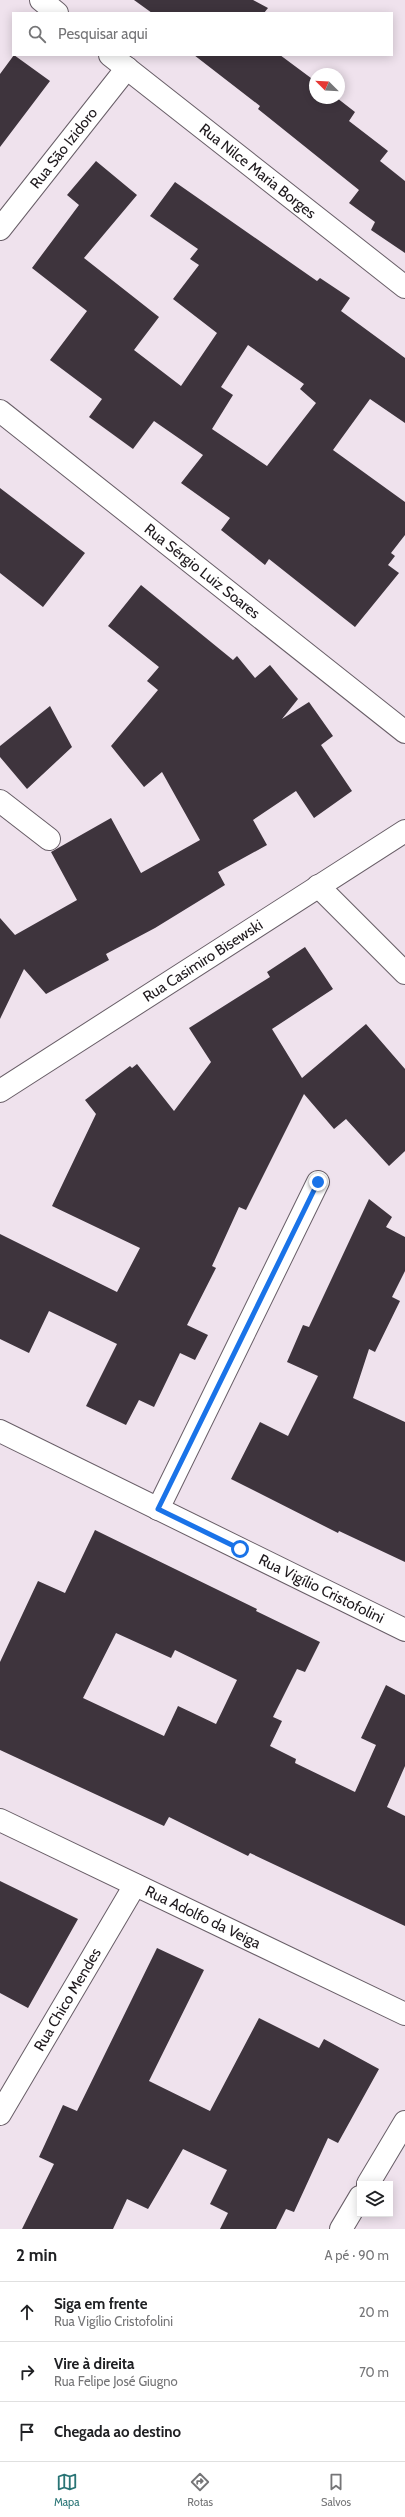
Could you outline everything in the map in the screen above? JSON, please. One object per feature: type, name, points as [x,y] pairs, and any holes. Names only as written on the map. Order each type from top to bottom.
[{"type":"street","points":[[41,0],[56,12]]},
{"type":"street","name":"Rua São Izidoro","points":[[0,229],[119,61]]},
{"type":"street","name":"Rua Nilce Maria Borges","points":[[119,61],[405,287]]},
{"type":"street","name":"Rua Sérgio Luiz Soares","points":[[0,411],[405,732]]},
{"type":"street","points":[[0,801],[49,839]]},
{"type":"street","name":"Rua Casimiro Bisewski","points":[[0,1091],[405,831]]},
{"type":"street","points":[[318,886],[405,973]]},
{"type":"street","points":[[158,1509],[318,1182]]},
{"type":"street","name":"Rua Vigílio Cristofolini","points":[[0,1431],[405,1630]]},
{"type":"street","name":"Rua Adolfo da Veiga","points":[[0,1820],[405,2014]]},
{"type":"street","name":"Rua Chico Mendes","points":[[0,2114],[135,1885]]},
{"type":"street","points":[[370,2181],[405,2122]]},
{"type":"street","points":[[341,2229],[357,2202]]},
{"type":"building","points":[[134,0],[253,0],[268,8],[265,12],[151,12]]},
{"type":"building","points":[[13,56],[15,56],[50,81],[0,147],[0,74]]},
{"type":"building","points":[[195,56],[281,56],[309,77],[309,104],[345,104],[355,112],[349,121],[388,151],[380,161],[405,181],[405,253],[371,230],[375,222],[349,203],[359,190],[258,109],[260,106]]},
{"type":"building","points":[[96,161],[137,195],[84,258],[159,317],[134,350],[181,386],[217,333],[173,299],[199,265],[190,259],[198,249],[150,216],[175,182],[317,281],[320,278],[350,298],[341,311],[405,358],[405,423],[370,399],[333,450],[405,502],[405,535],[391,553],[395,556],[388,565],[399,573],[355,627],[269,559],[265,565],[221,530],[230,518],[181,483],[203,455],[154,421],[133,449],[89,417],[102,399],[50,360],[87,311],[32,268],[79,205],[67,195]],"holes":[[[248,345],[304,384],[300,389],[316,403],[267,466],[212,429],[233,395],[221,387]]]},
{"type":"building","points":[[0,488],[85,553],[43,607],[0,573]]},
{"type":"building","points":[[141,585],[233,660],[237,656],[255,678],[270,665],[298,699],[282,719],[309,702],[333,736],[321,745],[352,791],[314,818],[296,791],[253,820],[267,845],[218,872],[225,885],[155,928],[106,954],[109,960],[46,994],[24,969],[0,1019],[0,918],[15,935],[77,900],[51,852],[111,818],[141,873],[200,840],[162,772],[144,787],[111,746],[158,690],[147,681],[159,667],[108,626]]},
{"type":"building","points":[[50,706],[72,747],[27,789],[0,757],[0,746]]},
{"type":"building","points":[[305,947],[333,989],[272,1029],[302,1078],[366,1024],[405,1069],[405,1151],[389,1166],[346,1119],[334,1129],[304,1094],[246,1210],[239,1207],[212,1266],[216,1268],[187,1325],[208,1335],[195,1360],[180,1353],[154,1407],[139,1400],[126,1425],[86,1406],[117,1344],[49,1311],[29,1353],[0,1339],[0,1234],[117,1292],[140,1248],[52,1206],[96,1114],[85,1100],[130,1066],[132,1068],[137,1064],[174,1111],[211,1062],[189,1028],[270,977],[267,972]]},
{"type":"building","points":[[369,1199],[392,1217],[386,1227],[405,1237],[405,1271],[392,1297],[400,1301],[375,1352],[369,1349],[353,1398],[405,1422],[405,1562],[339,1531],[338,1533],[231,1479],[260,1422],[288,1436],[318,1376],[287,1362],[303,1325],[309,1327]]},
{"type":"building","points":[[95,1530],[257,1609],[256,1611],[320,1642],[305,1672],[297,1669],[273,1717],[282,1721],[270,1746],[296,1759],[295,1763],[355,1792],[376,1745],[361,1738],[386,1685],[405,1695],[405,1766],[387,1807],[405,1816],[405,1926],[250,1853],[248,1856],[169,1817],[164,1826],[0,1750],[0,1662],[38,1581],[65,1593]],"holes":[[[116,1633],[171,1658],[175,1650],[237,1680],[216,1724],[178,1706],[164,1736],[83,1698]]]},
{"type":"building","points":[[0,1881],[78,1919],[28,2008],[0,1993]]},
{"type":"building","points":[[157,1948],[204,1970],[149,2081],[210,2111],[259,2018],[319,2048],[324,2039],[379,2069],[338,2143],[328,2138],[294,2212],[286,2209],[276,2229],[220,2229],[228,2213],[210,2204],[227,2170],[183,2149],[148,2209],[127,2199],[113,2229],[22,2229],[54,2164],[39,2157],[63,2105],[77,2111]]},
{"type":"route","points":[[240,1549],[158,1509],[318,1182]]}]
